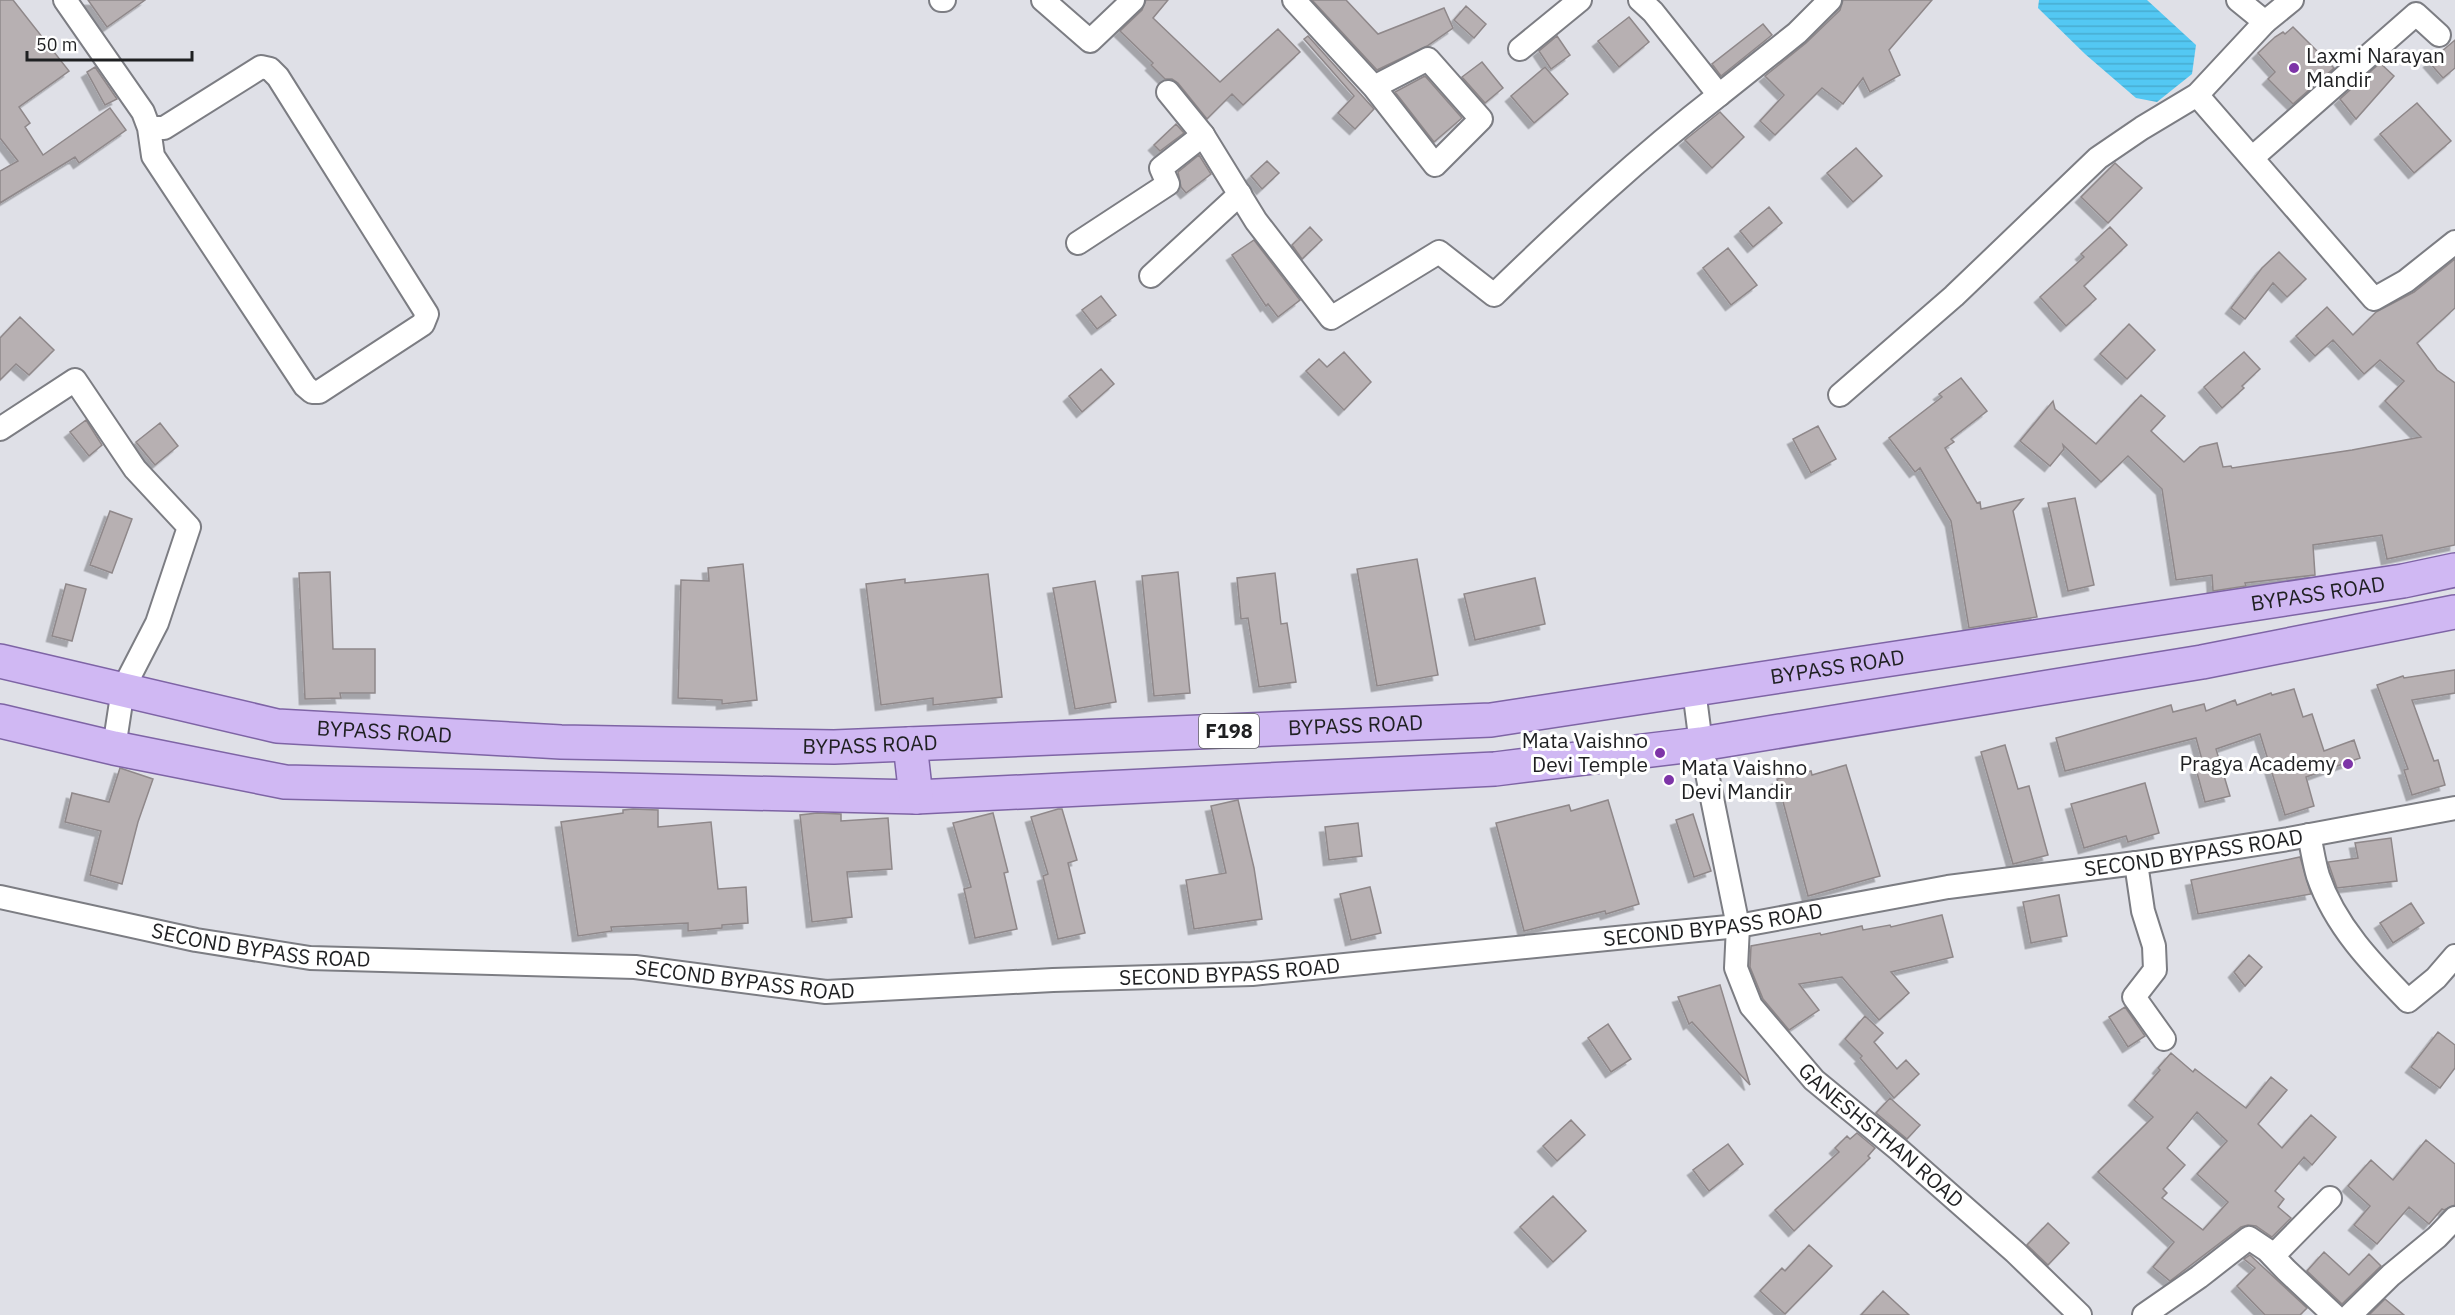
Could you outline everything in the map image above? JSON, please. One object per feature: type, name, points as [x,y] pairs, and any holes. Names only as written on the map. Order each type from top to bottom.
[{"type":"main road","name":"BYPASS ROAD","points":[[0,661],[277,726],[561,742],[834,747],[1491,720],[2403,581],[2455,570]]},
{"type":"main road","name":"BYPASS ROAD","points":[[0,722],[114,748],[285,782],[916,797],[1495,769],[1701,744],[2202,662],[2455,612]]},
{"type":"main road","points":[[1491,720],[1495,769]]},
{"type":"main road","points":[[909,744],[916,797]]},
{"type":"street","points":[[65,0],[143,112],[149,128],[153,156],[304,386],[312,392],[319,392],[423,324],[427,314],[278,77],[270,69],[261,67],[164,128],[149,128]]},
{"type":"street","points":[[1043,0],[1090,41],[1133,0]]},
{"type":"street","points":[[1294,0],[1374,87],[1435,165],[1481,119],[1428,59],[1374,87]]},
{"type":"street","points":[[1520,49],[1580,0]]},
{"type":"street","points":[[1168,92],[1203,135],[1256,221],[1331,318],[1439,252],[1494,295],[1575,217],[1680,125],[1797,33],[1830,0]]},
{"type":"street","points":[[2238,0],[2265,22]]},
{"type":"street","points":[[1840,395],[1954,296],[2098,158],[2197,95],[2265,22],[2292,0]]},
{"type":"street","points":[[1653,4],[1719,95]]},
{"type":"street","points":[[2252,159],[2416,14],[2439,35]]},
{"type":"street","points":[[2197,95],[2374,299],[2406,281],[2455,242]]},
{"type":"street","points":[[1078,243],[1168,184],[1161,168],[1203,135]]},
{"type":"street","points":[[1151,276],[1240,194]]},
{"type":"street","points":[[0,429],[75,380],[135,469],[189,527],[157,623],[123,689],[114,748]]},
{"type":"street","name":"GANESHSTHAN ROAD","points":[[1694,690],[1701,744],[1738,926],[1736,968],[1751,1006],[1814,1080],[1898,1149],[2015,1252],[2080,1315]]},
{"type":"street","name":"SECOND BYPASS ROAD","points":[[0,897],[196,940],[310,958],[635,967],[826,992],[1053,980],[1252,974],[1738,926],[1948,887],[2136,863],[2309,835],[2455,808]]},
{"type":"street","points":[[2309,835],[2317,874],[2328,902],[2343,928],[2408,1001],[2436,978],[2455,956]]},
{"type":"street","points":[[2136,863],[2143,911],[2154,945],[2155,970],[2134,998],[2164,1039]]},
{"type":"street","points":[[2273,1256],[2330,1198]]},
{"type":"street","points":[[2350,1315],[2455,1218]]},
{"type":"street","points":[[2144,1315],[2199,1277],[2249,1238],[2273,1256],[2334,1315]]},
{"type":"water","points":[[2039,0],[2147,0],[2196,45],[2192,74],[2157,102],[2136,98],[2085,54],[2038,8]]},
{"type":"building","points":[[0,0],[13,0],[69,71],[19,107],[30,123],[25,127],[43,155],[110,108],[126,130],[79,163],[75,157],[0,203],[0,171],[18,161],[0,138]]},
{"type":"building","points":[[88,0],[145,0],[107,27]]},
{"type":"building","points":[[1146,0],[1168,0],[1153,18],[1220,82],[1278,29],[1300,52],[1243,105],[1232,94],[1207,119],[1178,83],[1172,79],[1165,79],[1151,65],[1153,63],[1120,31],[1142,10]]},
{"type":"building","points":[[1312,0],[1346,0],[1378,34],[1444,8],[1453,28],[1427,46],[1377,70]]},
{"type":"building","points":[[1843,0],[1932,0],[1889,50],[1900,75],[1870,92],[1863,78],[1843,104],[1822,88],[1775,135],[1760,121],[1784,95],[1765,76],[1806,43],[1840,10]]},
{"type":"building","points":[[1466,6],[1486,24],[1474,38],[1454,20]]},
{"type":"building","points":[[1629,17],[1649,42],[1619,67],[1598,41]]},
{"type":"building","points":[[1763,24],[1772,35],[1721,76],[1712,64]]},
{"type":"building","points":[[2293,27],[2334,68],[2293,104],[2268,79],[2275,72],[2258,53],[2275,37],[2283,32],[2285,34]]},
{"type":"building","points":[[1308,36],[1374,109],[1355,129],[1338,113],[1354,96],[1304,39]]},
{"type":"building","points":[[1557,36],[1570,55],[1551,69],[1539,51]]},
{"type":"building","points":[[2455,40],[2455,68],[2443,78],[2429,62]]},
{"type":"building","points":[[1482,62],[1503,88],[1485,103],[1462,77]]},
{"type":"building","points":[[2380,63],[2394,76],[2356,119],[2340,99]]},
{"type":"building","points":[[95,67],[117,99],[105,105],[87,72]]},
{"type":"building","points":[[1545,67],[1568,94],[1534,123],[1511,96]]},
{"type":"building","points":[[1425,76],[1462,118],[1434,142],[1395,92]]},
{"type":"building","points":[[2417,103],[2451,141],[2414,173],[2380,134]]},
{"type":"building","points":[[1720,112],[1744,137],[1712,168],[1685,140]]},
{"type":"building","points":[[1176,124],[1184,133],[1160,151],[1154,145]]},
{"type":"building","points":[[1856,148],[1882,176],[1853,202],[1827,173]]},
{"type":"building","points":[[1199,155],[1211,174],[1186,193],[1181,187],[1178,172]]},
{"type":"building","points":[[1267,161],[1279,173],[1262,189],[1251,176]]},
{"type":"building","points":[[2115,163],[2142,188],[2108,223],[2081,197]]},
{"type":"building","points":[[1769,207],[1782,223],[1753,247],[1740,231]]},
{"type":"building","points":[[1310,227],[1322,240],[1302,259],[1292,245]]},
{"type":"building","points":[[2110,227],[2127,245],[2084,286],[2096,299],[2066,326],[2040,297],[2084,257],[2081,254]]},
{"type":"building","points":[[1254,240],[1300,300],[1278,317],[1268,304],[1266,306],[1232,255]]},
{"type":"building","points":[[1728,248],[1757,285],[1731,305],[1703,268]]},
{"type":"building","points":[[2279,252],[2306,279],[2287,297],[2273,283],[2245,319],[2231,308],[2262,268]]},
{"type":"building","points":[[2455,259],[2455,308],[2417,343],[2437,370],[2455,383],[2455,545],[2387,559],[2382,535],[2313,545],[2315,575],[2245,583],[2246,586],[2213,591],[2212,575],[2176,580],[2162,489],[2128,456],[2101,482],[2063,445],[2064,449],[2050,466],[2020,441],[2053,401],[2055,409],[2096,444],[2141,395],[2165,416],[2151,431],[2184,462],[2200,447],[2217,443],[2223,467],[2231,466],[2232,468],[2421,437],[2385,401],[2404,381],[2380,360],[2364,374],[2333,340],[2315,356],[2296,336],[2327,307],[2353,335],[2376,312],[2414,292]]},
{"type":"building","points":[[1101,296],[1116,315],[1097,329],[1082,310]]},
{"type":"building","points":[[20,317],[54,350],[29,375],[16,364],[0,380],[0,338]]},
{"type":"building","points":[[2129,324],[2155,350],[2127,379],[2100,354]]},
{"type":"building","points":[[1344,352],[1371,382],[1344,410],[1306,371],[1319,359],[1327,367]]},
{"type":"building","points":[[2244,352],[2260,369],[2222,408],[2204,387]]},
{"type":"building","points":[[1101,369],[1114,384],[1082,412],[1069,396]]},
{"type":"building","points":[[1961,378],[1987,411],[1951,439],[1954,442],[1945,448],[1977,503],[1980,502],[1981,509],[2023,499],[2013,511],[2037,617],[1969,628],[1951,521],[1920,468],[1915,472],[1889,438],[1942,397],[1939,394]]},
{"type":"building","points":[[86,420],[102,445],[89,456],[70,432]]},
{"type":"building","points":[[160,423],[178,446],[155,465],[136,442]]},
{"type":"building","points":[[1818,426],[1836,459],[1811,473],[1793,439]]},
{"type":"building","points":[[2075,498],[2094,585],[2068,591],[2048,503]]},
{"type":"building","points":[[110,511],[132,519],[112,573],[90,565]]},
{"type":"building","points":[[1417,559],[1438,675],[1377,686],[1357,569]]},
{"type":"building","points":[[743,564],[757,700],[722,704],[722,700],[678,698],[681,580],[709,581],[708,568]]},
{"type":"building","points":[[330,572],[333,649],[375,649],[375,693],[340,693],[341,698],[305,699],[299,573]]},
{"type":"building","points":[[1178,572],[1190,693],[1154,696],[1142,576]]},
{"type":"building","points":[[1275,573],[1281,624],[1287,623],[1296,682],[1259,687],[1248,618],[1241,619],[1237,578]]},
{"type":"building","points":[[988,574],[1002,697],[933,705],[933,698],[881,705],[866,584],[905,579],[905,583]]},
{"type":"building","points":[[1535,578],[1545,624],[1475,640],[1464,594]]},
{"type":"building","points":[[1095,581],[1116,702],[1075,709],[1053,588]]},
{"type":"building","points":[[66,584],[86,589],[72,641],[52,636]]},
{"type":"building","points":[[2455,670],[2455,693],[2412,700],[2434,761],[2438,760],[2445,785],[2412,795],[2404,770],[2408,769],[2377,685],[2403,676],[2404,678]]},
{"type":"building","points":[[2294,689],[2303,717],[2312,714],[2324,751],[2354,740],[2360,758],[2306,777],[2314,806],[2285,815],[2260,734],[2216,749],[2230,796],[2205,802],[2196,769],[2204,767],[2196,738],[2065,771],[2056,738],[2171,705],[2173,712],[2204,704],[2206,711],[2235,700],[2237,705],[2271,693],[2272,695]]},
{"type":"building","points":[[2005,745],[2018,789],[2029,786],[2048,855],[2013,864],[1981,752]]},
{"type":"building","points":[[1846,765],[1880,876],[1808,896],[1777,779],[1811,771],[1812,775]]},
{"type":"building","points":[[120,768],[153,779],[138,822],[122,884],[90,875],[101,831],[65,822],[72,793],[109,802]]},
{"type":"building","points":[[2145,783],[2159,833],[2128,842],[2126,836],[2084,848],[2071,804]]},
{"type":"building","points":[[1238,800],[1254,868],[1262,919],[1194,929],[1186,880],[1226,873],[1211,806]]},
{"type":"building","points":[[1608,800],[1639,904],[1606,914],[1605,911],[1524,931],[1496,823],[1569,805],[1571,811]]},
{"type":"building","points":[[1062,809],[1077,860],[1068,863],[1085,933],[1058,939],[1043,876],[1048,874],[1031,817]]},
{"type":"building","points":[[623,810],[658,810],[658,827],[711,822],[718,889],[746,887],[748,923],[688,931],[688,923],[611,927],[612,931],[578,936],[561,822],[623,813]]},
{"type":"building","points":[[993,813],[1008,872],[1004,873],[1017,929],[975,938],[964,889],[971,887],[953,823]]},
{"type":"building","points":[[841,814],[841,821],[888,818],[892,869],[847,872],[852,917],[812,922],[800,815]]},
{"type":"building","points":[[1693,814],[1711,871],[1694,877],[1676,820]]},
{"type":"building","points":[[1358,823],[1362,856],[1329,860],[1325,827]]},
{"type":"building","points":[[2391,838],[2397,881],[2337,888],[2328,862],[2358,858],[2355,843]]},
{"type":"building","points":[[2300,857],[2311,894],[2198,914],[2191,880]]},
{"type":"building","points":[[1370,887],[1381,933],[1351,940],[1340,894]]},
{"type":"building","points":[[2059,895],[2067,936],[2031,943],[2023,902]]},
{"type":"building","points":[[2411,903],[2424,923],[2393,943],[2380,923]]},
{"type":"building","points":[[1942,915],[1953,957],[1891,972],[1909,993],[1879,1020],[1842,977],[1799,984],[1819,1010],[1789,1030],[1763,999],[1750,967],[1751,946],[1862,926],[1863,930],[1890,925],[1891,927]]},
{"type":"building","points":[[2249,955],[2262,967],[2245,986],[2234,972]]},
{"type":"building","points":[[1720,985],[1750,1085],[1692,1022],[1689,1024],[1678,997]]},
{"type":"building","points":[[2125,1007],[2145,1036],[2128,1047],[2109,1017]]},
{"type":"building","points":[[1865,1016],[1883,1033],[1874,1042],[1897,1069],[1906,1060],[1919,1074],[1894,1098],[1860,1058],[1862,1056],[1845,1039]]},
{"type":"building","points":[[1608,1024],[1631,1059],[1611,1072],[1588,1038]]},
{"type":"building","points":[[2438,1032],[2455,1045],[2455,1068],[2440,1088],[2411,1067]]},
{"type":"building","points":[[2171,1053],[2193,1072],[2195,1069],[2246,1108],[2271,1077],[2287,1090],[2258,1124],[2282,1148],[2311,1115],[2336,1137],[2312,1165],[2304,1157],[2275,1191],[2284,1199],[2278,1207],[2291,1218],[2272,1237],[2256,1226],[2241,1227],[2170,1281],[2153,1267],[2174,1242],[2098,1172],[2153,1117],[2134,1100],[2160,1070],[2158,1068]],"holes":[[[2197,1112],[2227,1141],[2197,1174],[2228,1202],[2203,1230],[2162,1198],[2167,1193],[2163,1189],[2185,1165],[2167,1148]]]},
{"type":"building","points":[[1890,1098],[1920,1125],[1907,1139],[1876,1113]]},
{"type":"building","points":[[1571,1120],[1585,1135],[1557,1161],[1543,1146]]},
{"type":"building","points":[[1857,1133],[1875,1148],[1868,1156],[1870,1158],[1794,1231],[1775,1210],[1839,1152],[1835,1148],[1847,1136],[1850,1139]]},
{"type":"building","points":[[2426,1140],[2455,1164],[2455,1205],[2442,1209],[2429,1224],[2409,1207],[2377,1244],[2354,1225],[2370,1206],[2348,1186],[2371,1160],[2393,1180]]},
{"type":"building","points":[[1728,1144],[1743,1164],[1709,1191],[1693,1170]]},
{"type":"building","points":[[1553,1196],[1586,1231],[1553,1262],[1520,1227]]},
{"type":"building","points":[[2048,1223],[2069,1243],[2048,1265],[2027,1245]]},
{"type":"building","points":[[1809,1245],[1832,1266],[1785,1314],[1760,1291],[1782,1268],[1785,1271]]},
{"type":"building","points":[[2324,1252],[2349,1275],[2369,1254],[2381,1266],[2342,1304],[2307,1271]]},
{"type":"building","points":[[2250,1255],[2307,1308],[2300,1315],[2265,1315],[2237,1286],[2255,1268],[2244,1259]]},
{"type":"building","points":[[1883,1291],[1909,1315],[1861,1315]]},
{"type":"building","points":[[2385,1299],[2404,1315],[2369,1315]]},
{"type":"place","name":"Laxmi Narayan Mandir","points":[[2294,68]]},
{"type":"place","name":"Mata Vaishno Devi Temple","points":[[1660,753]]},
{"type":"place","name":"Pragya Academy","points":[[2348,764]]},
{"type":"place","name":"Mata Vaishno Devi Mandir","points":[[1669,780]]}]
